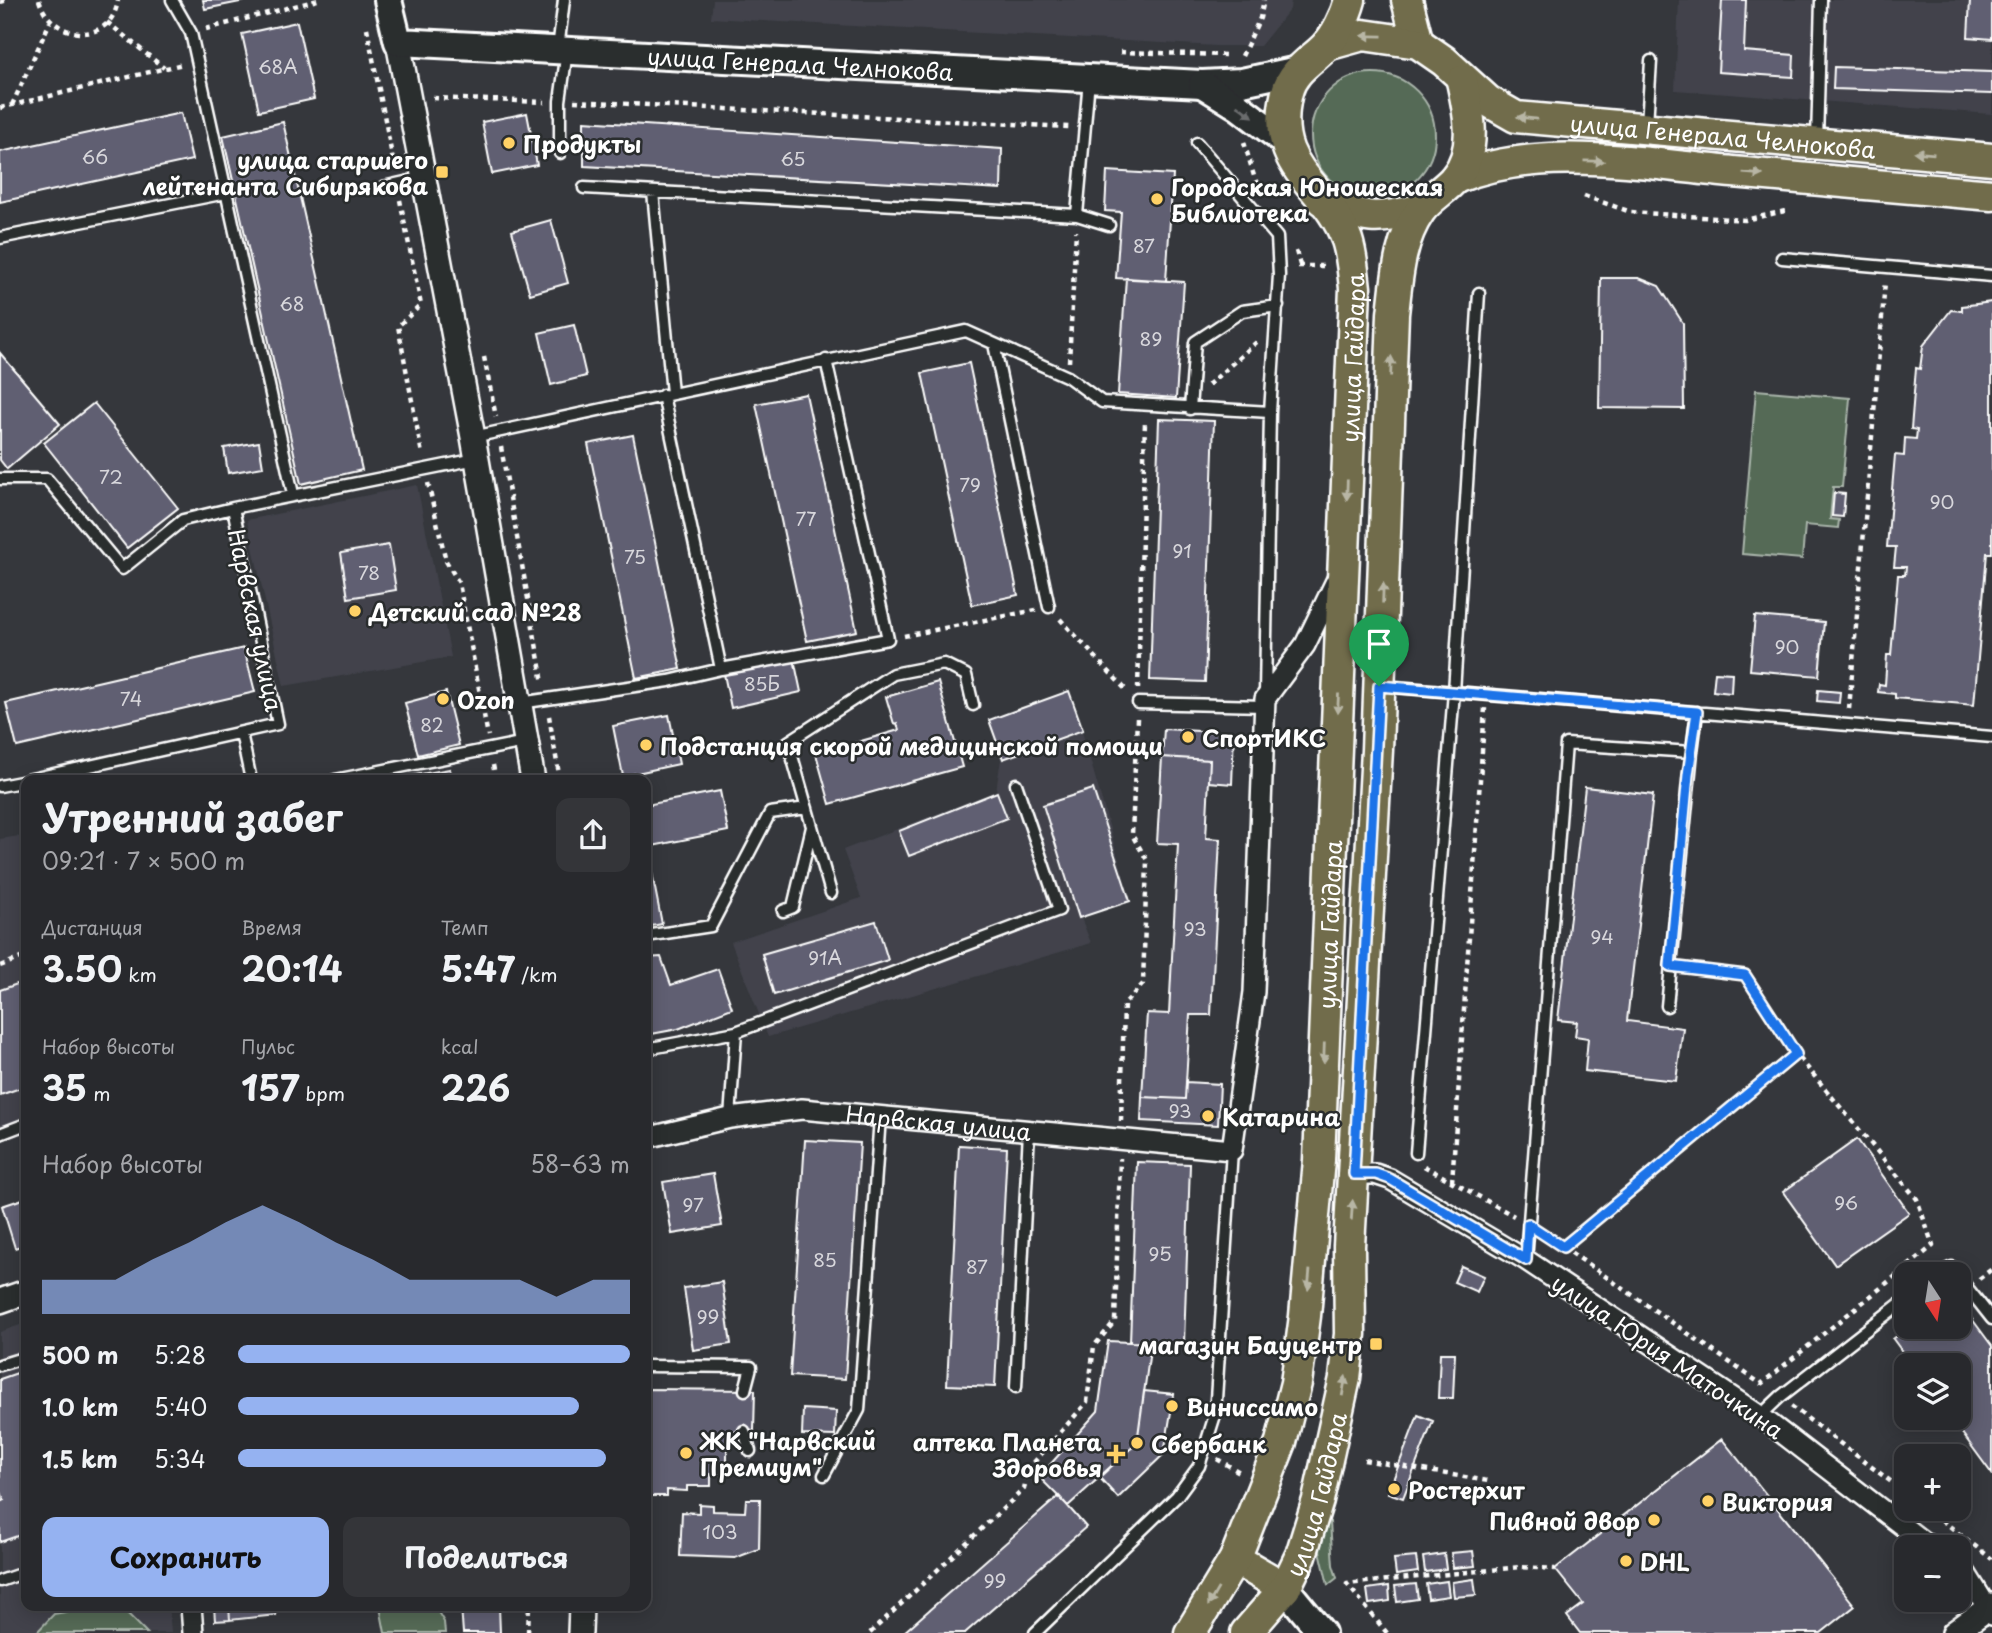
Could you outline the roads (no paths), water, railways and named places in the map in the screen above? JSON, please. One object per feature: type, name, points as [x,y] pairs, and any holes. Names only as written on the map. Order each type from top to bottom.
[{"type":"main road","points":[[388,0],[398,42]]},
{"type":"main road","name":"улица Гайдара","points":[[1190,1633],[1235,1559],[1281,1442],[1296,1383],[1305,1316],[1319,1160],[1355,288],[1346,239],[1322,200],[1293,163],[1285,142],[1287,90],[1298,70],[1327,45],[1350,0]]},
{"type":"main road","points":[[1407,0],[1418,43]]},
{"type":"main road","name":"улица Гайдара","points":[[1246,1633],[1285,1588],[1301,1555],[1318,1500],[1345,1378],[1350,1334],[1349,1247],[1398,268],[1409,233],[1421,209],[1455,178],[1469,155],[1471,120],[1462,81],[1444,61],[1418,43],[1363,35],[1327,45]]},
{"type":"main road","name":"улица Генерала Челнокова","points":[[398,42],[1202,84],[1242,82],[1298,70]]},
{"type":"main road","name":"улица Генерала Челнокова","points":[[1462,81],[1488,101],[1516,117],[1992,159]]},
{"type":"main road","name":"улица Генерала Челнокова","points":[[1202,84],[1240,107],[1285,142]]},
{"type":"main road","name":"улица Генерала Челнокова","points":[[1455,178],[1485,166],[1514,162],[1597,160],[1992,195]]},
{"type":"main road","name":"улица Гайдара","points":[[1322,200],[1354,215],[1384,219],[1421,209]]},
{"type":"main road","points":[[1235,1559],[1285,1588],[1322,1633]]},
{"type":"street","points":[[398,42],[532,775]]},
{"type":"street","points":[[1233,1150],[1254,992],[1264,702],[1310,636],[1345,562]]},
{"type":"street","name":"Нарвская улица","points":[[651,1138],[730,1118],[802,1109],[1233,1150]]},
{"type":"street","name":"улица Юрия Маточкина","points":[[1354,1174],[1376,1174],[1390,1179],[1526,1260],[1760,1416],[1914,1535]]},
{"type":"street","points":[[0,1301],[21,1294]]},
{"type":"street","points":[[1954,1633],[1991,1610],[1971,1581]]},
{"type":"street","points":[[191,1611],[193,1633]]},
{"type":"street","points":[[580,1633],[581,1611]]},
{"type":"lane","points":[[172,0],[191,33],[293,494]]},
{"type":"lane","points":[[560,153],[559,100],[564,0]]},
{"type":"lane","points":[[1817,144],[1821,0]]},
{"type":"lane","points":[[1647,128],[1651,61]]},
{"type":"lane","points":[[1077,215],[1089,76]]},
{"type":"lane","points":[[1138,703],[1264,702],[1270,412],[1278,306],[1277,237],[1197,143]]},
{"type":"lane","points":[[383,187],[424,178]]},
{"type":"lane","points":[[584,188],[1077,215],[1109,225]]},
{"type":"lane","points":[[653,192],[667,394],[721,669]]},
{"type":"lane","points":[[0,238],[226,193]]},
{"type":"lane","points":[[1782,258],[1992,276]]},
{"type":"lane","points":[[1417,1158],[1454,692],[1479,293]]},
{"type":"lane","points":[[1190,409],[1195,342],[1242,311],[1278,306]]},
{"type":"lane","name":"Нарвская улица","points":[[54,775],[278,724],[233,508],[425,468],[474,448],[667,394],[966,331],[1068,377],[1102,402],[1145,407],[1270,412]]},
{"type":"lane","points":[[994,344],[1049,607]]},
{"type":"lane","points":[[519,703],[545,697],[669,681],[888,639],[826,360]]},
{"type":"lane","points":[[0,480],[47,479],[122,569],[183,520],[233,508]]},
{"type":"lane","points":[[831,894],[788,742],[893,674],[944,664],[966,676],[973,705]]},
{"type":"lane","points":[[1379,686],[1992,737]]},
{"type":"lane","points":[[1667,1006],[1697,712]]},
{"type":"lane","points":[[241,733],[250,775]]},
{"type":"lane","points":[[360,775],[526,742]]},
{"type":"lane","points":[[1526,1260],[1566,744],[1692,752]]},
{"type":"lane","name":"Нарвская улица","points":[[0,786],[21,782]]},
{"type":"lane","points":[[651,1048],[736,1032],[1059,909],[1016,784]]},
{"type":"lane","points":[[651,935],[711,926],[770,813],[807,808]]},
{"type":"lane","points":[[783,911],[793,907],[812,826]]},
{"type":"lane","points":[[730,1118],[736,1032]]},
{"type":"lane","points":[[824,1475],[859,1410],[880,1117]]},
{"type":"lane","points":[[0,1134],[21,1126]]},
{"type":"lane","points":[[1016,1387],[1029,1131]]},
{"type":"lane","points":[[1035,1633],[1177,1496],[1199,1466],[1216,1415],[1233,1150]]},
{"type":"lane","points":[[1971,1293],[1992,1319]]},
{"type":"lane","points":[[1760,1416],[1780,1397],[1894,1308]]},
{"type":"lane","points":[[0,1365],[21,1359]]},
{"type":"lane","points":[[651,1366],[751,1367],[745,1390]]},
{"type":"lane","points":[[744,1431],[750,1451]]},
{"type":"lane","points":[[0,1581],[21,1574]]},
{"type":"place","name":"Продукты","points":[[509,143]]},
{"type":"place","name":"улица старшего лейтенанта Сибирякова","points":[[442,172]]},
{"type":"place","name":"Городская Юношеская Библиотека","points":[[1157,199]]},
{"type":"place","name":"Детский сад №28","points":[[355,611]]},
{"type":"place","name":"Ozon","points":[[443,699]]},
{"type":"place","name":"СпортИКС","points":[[1188,737]]},
{"type":"place","name":"Подстанция скорой медицинской помощи","points":[[646,745]]},
{"type":"place","name":"Катарина","points":[[1208,1116]]},
{"type":"place","name":"магазин Бауцентр","points":[[1376,1344]]},
{"type":"place","name":"Виниссимо","points":[[1172,1406]]},
{"type":"place","name":"Сбербанк","points":[[1137,1443]]},
{"type":"place","name":"ЖК \"Нарвский Премиум\"","points":[[686,1453]]},
{"type":"place","name":"аптека Планета Здоровья","points":[[1116,1454]]},
{"type":"place","name":"Ростерхит","points":[[1394,1489]]},
{"type":"place","name":"Виктория","points":[[1708,1501]]},
{"type":"place","name":"Пивной двор","points":[[1654,1520]]},
{"type":"place","name":"DHL","points":[[1626,1561]]}]
